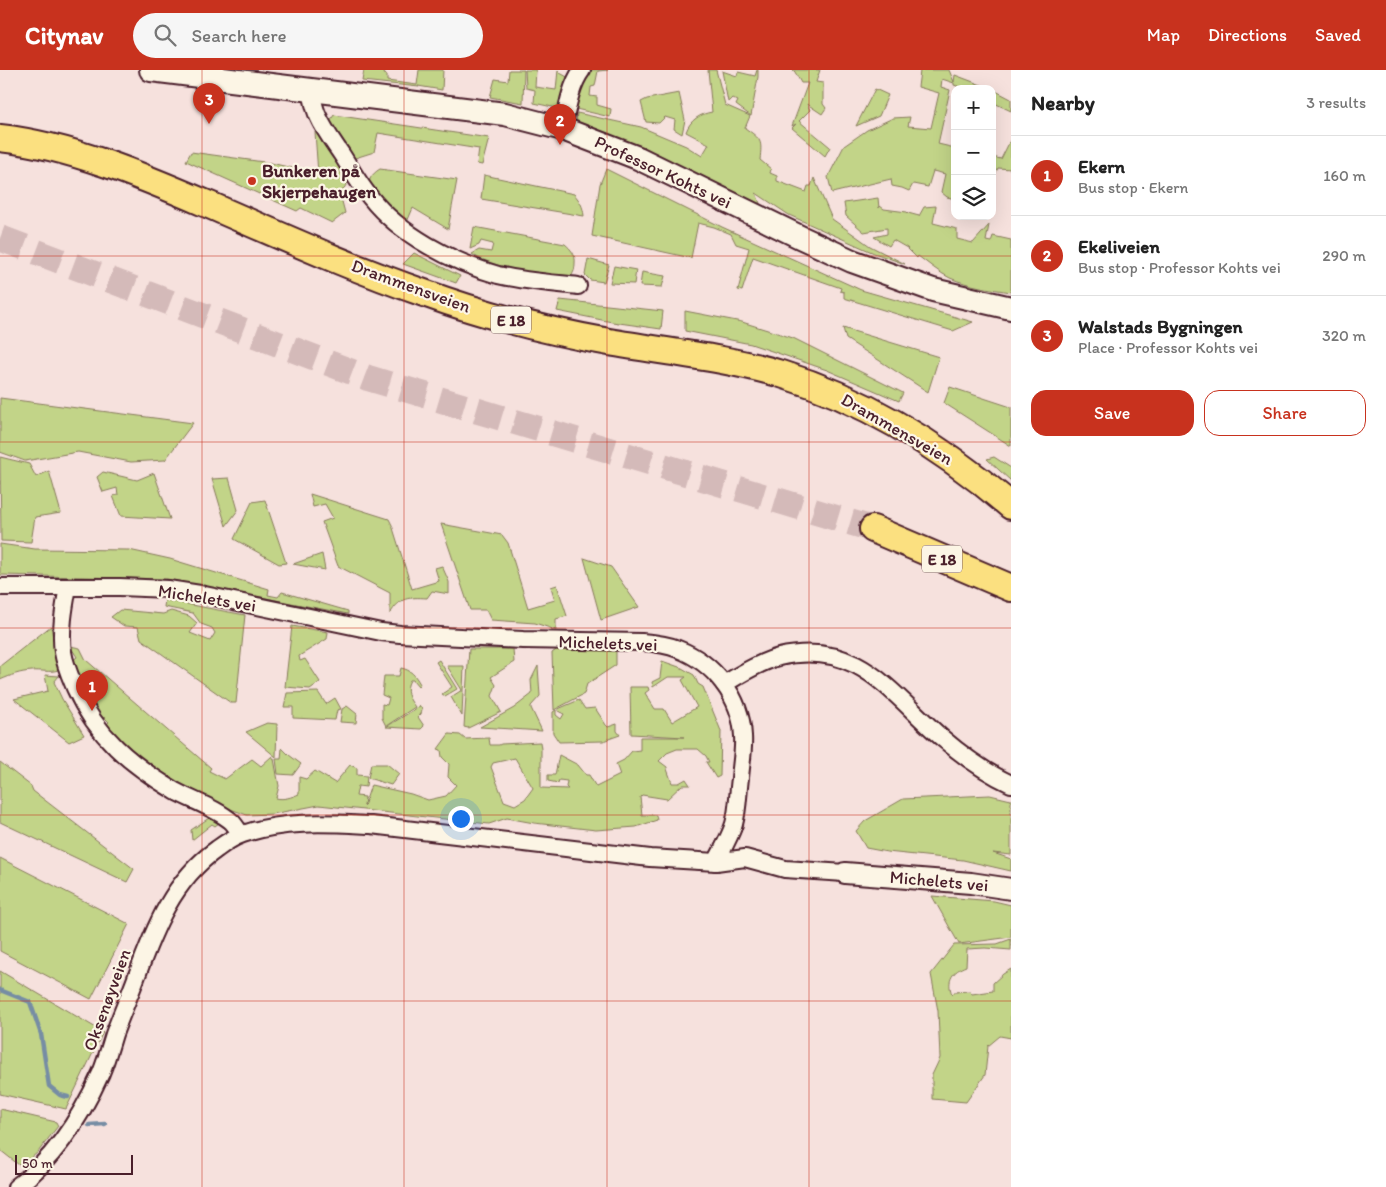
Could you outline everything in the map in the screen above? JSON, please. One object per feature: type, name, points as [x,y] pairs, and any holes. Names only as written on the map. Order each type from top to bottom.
[{"type":"highway","name":"Drammensveien","points":[[0,138],[47,146],[120,169],[386,279],[425,294],[482,312],[587,338],[724,360],[783,375],[815,386],[869,409],[919,438],[971,473],[1011,506]]},
{"type":"highway","name":"E 18","points":[[873,529],[1011,588]]},
{"type":"main road","name":"Professor Kohts vei","points":[[151,70],[505,114],[563,129],[638,158],[800,238],[852,261],[933,290],[1011,308]]},
{"type":"street","points":[[563,129],[570,96],[578,75],[582,70]]},
{"type":"street","points":[[311,91],[318,116],[353,173],[370,198],[398,225],[432,248],[462,263],[499,275],[578,286]]},
{"type":"street","name":"Michelets vei","points":[[0,587],[168,589],[381,632],[523,640],[656,643],[672,647],[690,654],[716,674],[735,704],[740,718],[743,744],[734,824],[716,862]]},
{"type":"street","points":[[68,587],[64,608],[63,652],[68,672],[83,705],[98,728],[120,752],[147,774],[180,794],[221,814],[233,823],[241,834]]},
{"type":"street","points":[[724,684],[753,668],[780,657],[818,655],[848,661],[864,668],[885,684],[927,725],[962,755],[984,770],[1011,784]]},
{"type":"street","name":"Oksenøyveien","points":[[16,1187],[48,1159],[78,1119],[101,1072],[145,953],[161,916],[176,890],[190,872],[208,855],[241,834],[298,823],[371,825],[650,858],[716,862]]},
{"type":"street","name":"Michelets vei","points":[[716,862],[745,858],[785,869],[972,883],[1011,889]]},
{"type":"green space","points":[[364,70],[385,70],[384,74],[387,75],[387,81],[417,85],[419,70],[443,70],[442,90],[362,81]]},
{"type":"green space","points":[[509,70],[524,70],[523,103],[490,97],[495,79],[508,81]]},
{"type":"green space","points":[[525,70],[536,70],[535,87],[556,90],[558,70],[571,79],[563,107],[557,108],[534,103],[535,90],[526,88]]},
{"type":"green space","points":[[589,70],[608,70],[598,71],[595,86],[591,87],[590,96],[597,97],[597,105],[611,109],[610,117],[576,109],[580,89]]},
{"type":"green space","points":[[708,70],[716,70],[725,105],[750,116],[745,128],[760,141],[760,160],[771,169],[770,173],[777,176],[777,181],[806,192],[814,178],[832,219],[870,246],[905,264],[874,253],[789,215],[756,193],[761,206],[636,146],[576,122],[577,113],[641,127],[686,146],[702,156],[709,144],[686,132],[696,118],[712,112]]},
{"type":"green space","points":[[757,70],[758,77],[751,116],[736,105],[738,101],[732,98],[728,102],[722,71],[737,76],[738,72],[755,76]]},
{"type":"green space","points":[[793,70],[820,70],[816,82],[823,83],[823,104],[826,108],[822,114],[807,104],[810,110],[799,121],[830,147],[825,156],[792,128],[796,124],[792,126],[808,83],[801,83]]},
{"type":"green space","points":[[918,70],[949,70],[954,82],[955,75],[981,85],[954,85],[954,83],[942,79],[941,87],[950,90],[938,144],[951,147],[951,198],[941,192],[945,174],[933,171],[928,187],[913,184],[909,191],[892,186],[891,179],[832,193],[828,177],[844,146],[867,130],[893,118],[910,117],[908,126],[931,128],[939,93],[918,87],[920,71]]},
{"type":"green space","points":[[875,89],[888,95],[879,116],[856,126]]},
{"type":"green space","points":[[996,91],[1011,99],[1011,111],[996,104]]},
{"type":"green space","points":[[679,93],[685,120],[682,134],[674,129],[675,120],[665,117],[659,123],[646,122],[641,102],[647,99]]},
{"type":"green space","points":[[334,115],[489,138],[482,165],[477,164],[479,149],[378,133],[374,152],[352,159],[330,121]]},
{"type":"green space","points":[[318,129],[349,181],[340,194],[345,213],[332,223],[301,208],[297,211],[186,161],[191,152],[271,163],[318,174],[315,132]]},
{"type":"green space","points":[[1011,139],[1011,169],[998,168],[996,172],[996,158],[1001,159]]},
{"type":"green space","points":[[380,169],[457,180],[448,229],[413,208],[407,222],[385,204],[369,184],[371,177]]},
{"type":"green space","points":[[606,169],[722,227],[861,290],[973,322],[953,331],[844,298],[844,292],[840,291],[841,288],[753,257],[742,291],[738,290],[749,248],[736,244],[731,234],[698,223],[691,258],[592,236],[600,184]]},
{"type":"green space","points":[[484,175],[574,194],[581,204],[584,216],[481,199]]},
{"type":"green space","points":[[878,198],[879,208],[880,206],[884,209],[907,212],[919,216],[924,207],[936,206],[933,223],[957,229],[957,239],[973,243],[989,225],[986,241],[991,242],[993,236],[1011,240],[1011,292],[972,285],[950,278],[918,256],[917,258],[907,248],[893,240],[889,246],[874,237],[887,234],[887,228],[864,232],[846,216],[844,203]]},
{"type":"green space","points":[[474,227],[565,244],[575,257],[573,273],[570,277],[563,278],[537,275],[478,258],[472,254],[479,250],[491,252],[493,244],[481,241],[479,245],[470,249]]},
{"type":"green space","points":[[414,253],[460,276],[456,283],[403,264]]},
{"type":"green space","points":[[588,259],[609,265],[604,282],[590,280],[585,275]]},
{"type":"green space","points":[[614,266],[636,270],[634,284],[610,283]]},
{"type":"green space","points":[[642,272],[665,276],[662,287],[640,286]]},
{"type":"green space","points":[[560,300],[663,311],[661,329],[557,311]]},
{"type":"green space","points":[[685,311],[742,322],[793,338],[903,393],[899,401],[827,370],[751,344],[685,331]]},
{"type":"green space","points":[[843,328],[939,357],[928,392],[846,339]]},
{"type":"green space","points":[[950,387],[1011,407],[1011,446],[944,403]]},
{"type":"green space","points":[[0,398],[193,423],[165,460],[131,462],[78,452],[25,461],[0,452]]},
{"type":"green space","points":[[0,457],[29,464],[36,477],[49,471],[61,513],[35,517],[31,542],[1,541]]},
{"type":"green space","points":[[994,457],[1011,468],[1011,481],[987,459]]},
{"type":"green space","points":[[103,472],[137,480],[154,473],[170,519],[121,516],[113,496],[118,495],[117,488],[103,492],[97,477]]},
{"type":"green space","points":[[229,478],[238,510],[226,526],[212,479]]},
{"type":"green space","points":[[310,494],[389,519],[412,589],[439,581],[435,568],[442,566],[449,582],[449,594],[432,591],[427,598],[406,599],[397,604],[390,614],[390,593],[338,566],[322,522],[333,518],[325,504],[313,507]]},
{"type":"green space","points":[[265,500],[286,563],[279,564],[234,539],[252,502]]},
{"type":"green space","points":[[441,524],[502,535],[508,543],[528,608],[555,600],[551,587],[557,585],[567,616],[556,619],[556,630],[535,623],[491,620],[486,610],[470,610]]},
{"type":"green space","points":[[0,544],[35,549],[129,550],[170,559],[269,589],[268,595],[278,597],[282,592],[348,611],[348,614],[167,579],[0,575]]},
{"type":"green space","points":[[322,554],[325,570],[293,564]]},
{"type":"green space","points":[[584,558],[611,567],[639,607],[601,620]]},
{"type":"green space","points":[[165,600],[245,615],[236,703],[231,703],[141,639],[138,627],[124,626],[111,617],[120,610],[163,614],[171,611],[189,616],[197,623],[190,633],[210,641],[215,633],[212,628],[201,624],[193,613],[164,607]]},
{"type":"green space","points":[[51,626],[58,670],[23,672],[0,680],[0,666]]},
{"type":"green space","points":[[292,626],[328,632],[327,639],[299,656],[300,661],[305,659],[320,682],[310,689],[285,687]]},
{"type":"green space","points":[[70,646],[80,648],[86,660],[211,768],[209,771],[225,779],[252,759],[261,766],[272,756],[279,786],[276,798],[282,799],[299,794],[299,777],[306,779],[315,771],[335,783],[350,765],[357,768],[357,775],[367,776],[366,787],[358,786],[356,796],[365,797],[364,806],[371,785],[428,800],[446,796],[456,785],[448,777],[449,764],[442,757],[441,750],[438,749],[449,734],[460,735],[465,739],[489,738],[490,745],[540,742],[541,788],[568,789],[566,787],[567,781],[559,780],[558,783],[548,781],[548,775],[555,775],[559,755],[578,765],[586,775],[589,775],[596,787],[620,775],[616,764],[624,760],[632,751],[640,750],[640,737],[684,737],[631,734],[630,687],[648,687],[649,690],[645,693],[655,709],[664,709],[672,722],[697,707],[682,680],[686,677],[668,677],[653,687],[652,682],[660,678],[662,661],[682,668],[694,675],[698,684],[703,687],[721,731],[720,776],[716,778],[706,762],[709,762],[706,756],[698,749],[677,749],[667,753],[659,761],[667,767],[672,783],[679,783],[686,779],[690,785],[682,785],[667,799],[642,795],[640,797],[642,815],[656,815],[657,820],[636,827],[596,830],[507,818],[489,824],[319,805],[272,814],[247,815],[214,803],[157,772],[127,749],[106,725],[109,722],[104,717],[100,722],[83,693],[72,661],[77,657]],"holes":[[[515,758],[533,788],[525,799],[515,805],[504,801],[491,767],[493,763]]]},
{"type":"green space","points":[[559,648],[616,651],[616,665],[587,684],[584,694],[554,710],[552,653]]},
{"type":"green space","points":[[469,649],[513,649],[514,662],[491,677],[496,685],[492,696],[501,712],[468,728],[464,727]]},
{"type":"green space","points":[[439,660],[457,689],[445,696],[442,694],[452,687],[436,662]]},
{"type":"green space","points":[[447,666],[464,666],[462,716],[451,697],[462,690]]},
{"type":"green space","points":[[538,666],[540,696],[531,708],[542,731],[480,727],[514,708],[532,694],[531,680]]},
{"type":"green space","points":[[401,668],[412,673],[420,684],[418,686],[413,680],[410,680],[407,688],[409,698],[415,707],[386,726],[382,718],[382,704],[387,705],[389,698],[382,695],[384,676],[399,676]]},
{"type":"green space","points":[[45,675],[59,676],[54,682],[84,735],[69,742],[14,699],[48,691]]},
{"type":"green space","points":[[318,692],[326,704],[335,698],[341,709],[337,710],[335,720],[293,718],[293,707],[284,707],[287,693]]},
{"type":"green space","points":[[579,700],[585,709],[595,708],[608,727],[617,724],[617,731],[620,735],[603,741],[559,742],[553,733],[553,712],[556,710],[556,715],[561,719],[564,714],[558,711],[558,709]]},
{"type":"green space","points":[[347,706],[357,714],[356,723],[340,722],[342,709]]},
{"type":"green space","points":[[420,706],[422,709],[418,717],[424,726],[421,729],[386,727]]},
{"type":"green space","points":[[267,723],[277,724],[276,757],[246,732]]},
{"type":"green space","points":[[282,748],[301,764],[293,775],[278,774],[276,759],[281,759]]},
{"type":"green space","points":[[0,762],[31,786],[33,791],[134,869],[127,882],[0,822]]},
{"type":"green space","points":[[371,764],[387,764],[399,774],[391,785],[368,778]]},
{"type":"green space","points":[[990,795],[1011,800],[1011,855],[993,853],[1011,859],[1011,871],[963,860],[866,848],[856,831],[865,821],[903,799]]},
{"type":"green space","points":[[212,816],[219,823],[215,826],[212,824],[192,840],[191,830]]},
{"type":"green space","points":[[0,858],[129,924],[91,999],[0,951]]},
{"type":"green space","points":[[932,896],[994,901],[1011,905],[1011,937],[959,944]]},
{"type":"green space","points":[[1011,939],[1011,950],[967,949],[966,966],[954,973],[950,980],[950,989],[952,994],[954,992],[970,991],[972,994],[993,991],[993,983],[1011,969],[1011,1038],[1000,1036],[988,1046],[985,1075],[966,1102],[932,1099],[932,1075],[940,1058],[938,1011],[931,974],[954,945],[997,944]]},
{"type":"green space","points":[[0,971],[103,1032],[66,1109],[0,1094]]},
{"type":"green space","points":[[0,1109],[56,1122],[58,1126],[38,1152],[23,1165],[19,1165],[0,1150]]},
{"type":"waterway","points":[[0,990],[30,1002],[41,1034],[49,1086],[60,1095],[68,1097]]},
{"type":"waterway","points":[[89,1125],[105,1124]]},
{"type":"tunnel","points":[[0,238],[368,378],[873,529]]},
{"type":"place","name":"Walstads Bygningen","points":[[209,124]]},
{"type":"place","name":"Ekeliveien","points":[[560,145]]},
{"type":"place","name":"Bunkeren på Skjerpehaugen","points":[[252,181]]},
{"type":"place","name":"Ekern","points":[[92,711]]}]
